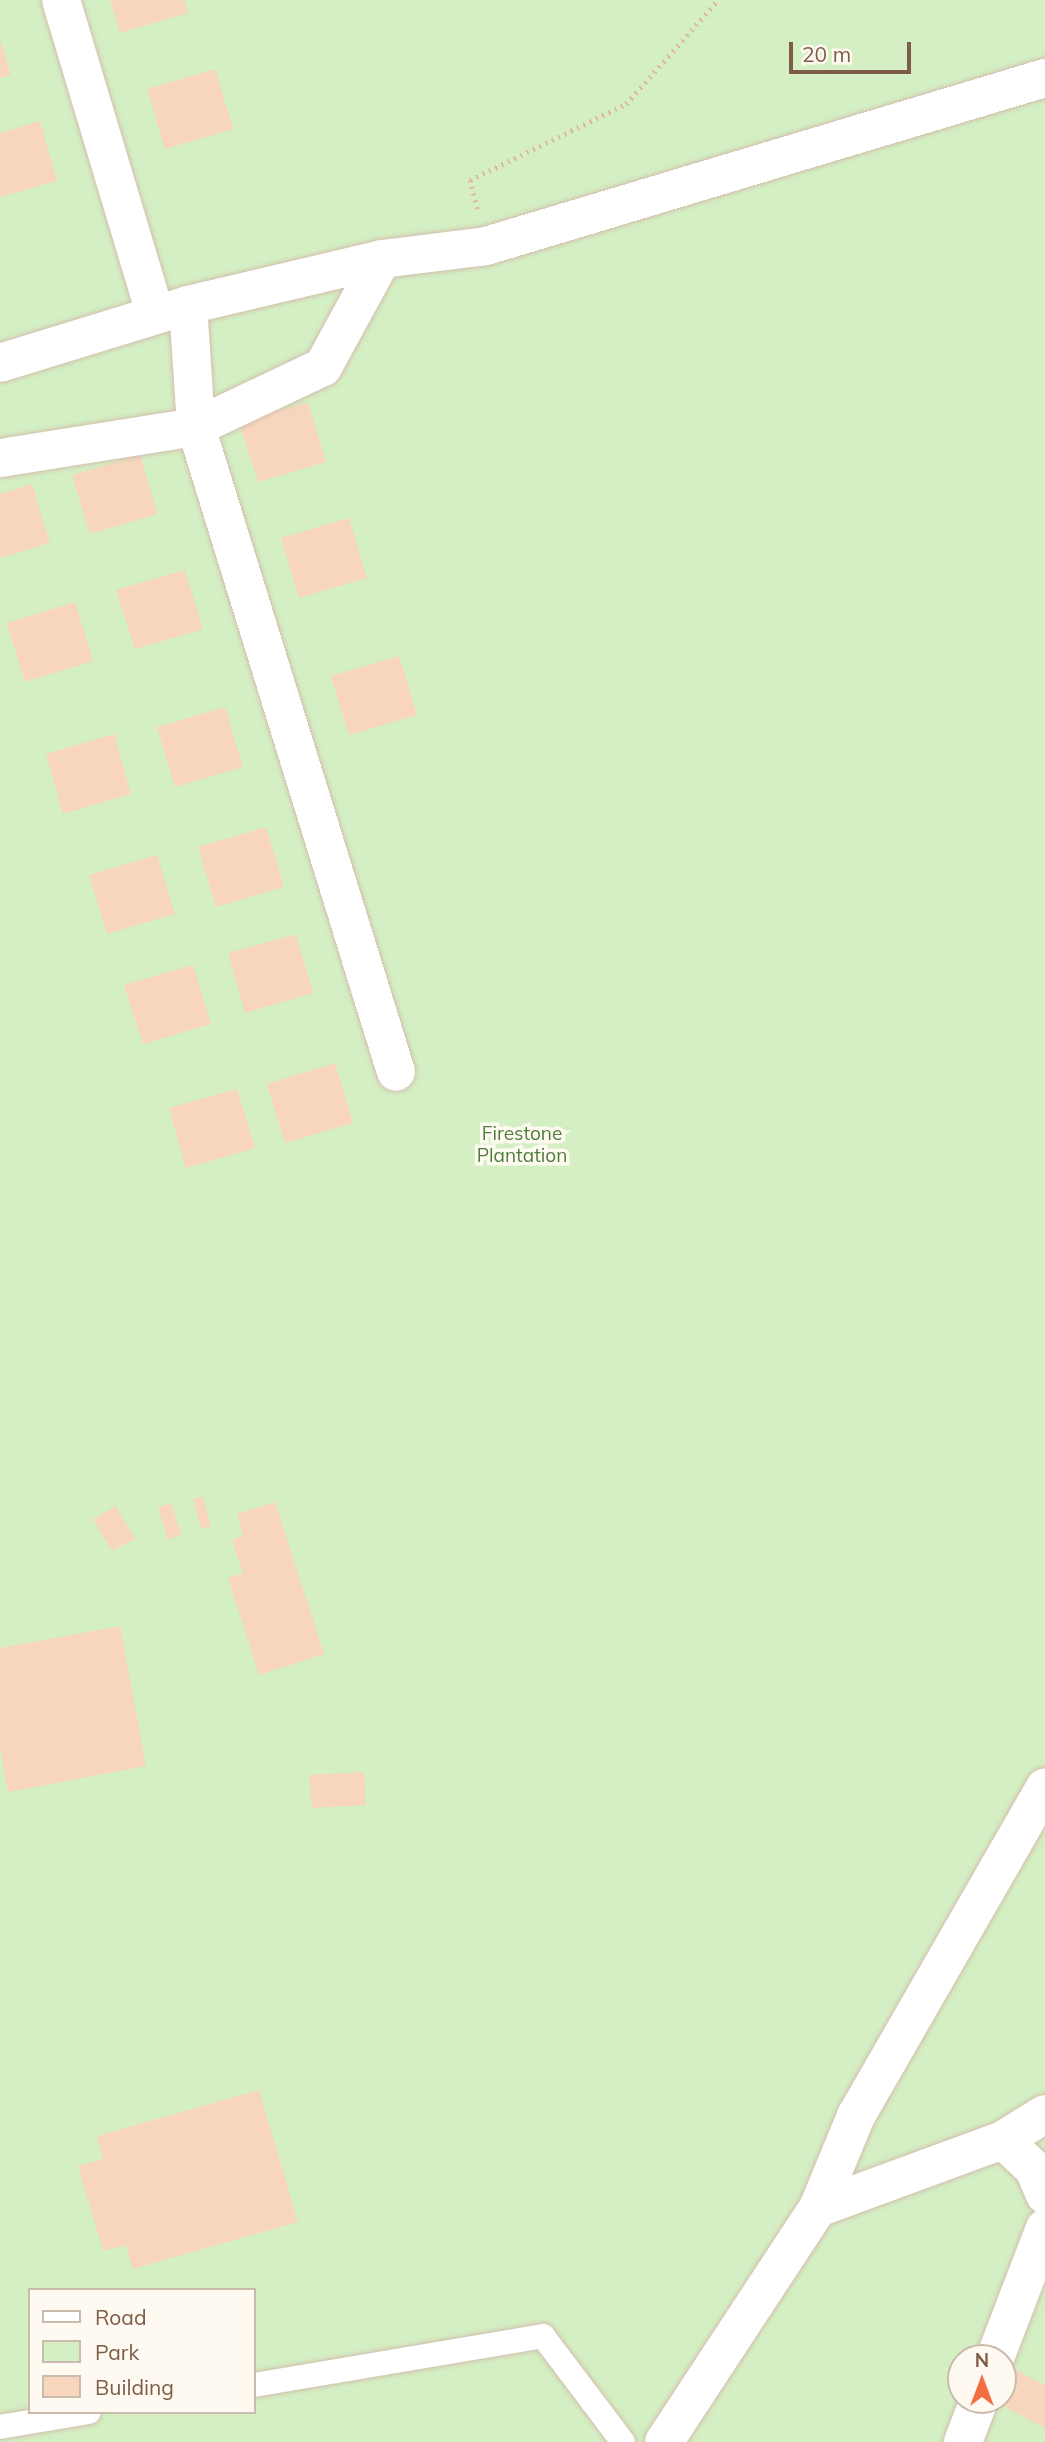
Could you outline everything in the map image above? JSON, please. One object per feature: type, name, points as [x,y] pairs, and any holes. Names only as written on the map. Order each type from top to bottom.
[{"type":"street","points":[[61,0],[172,309],[196,427],[396,1072]]},
{"type":"street","points":[[0,363],[172,309],[382,259],[486,246],[1045,78]]},
{"type":"street","points":[[0,458],[196,427],[323,367],[382,259]]},
{"type":"street","points":[[664,2442],[818,2208],[856,2116],[1045,1787]]},
{"type":"street","points":[[818,2208],[1003,2140],[1045,2114]]},
{"type":"street","points":[[1003,2140],[1034,2169],[1045,2195]]},
{"type":"street","points":[[1000,2344],[1045,2228]]},
{"type":"street","points":[[963,2442],[974,2414]]},
{"type":"lane","points":[[256,2385],[543,2336],[623,2442]]},
{"type":"lane","points":[[0,2427],[77,2414]]},
{"type":"path","points":[[486,246],[470,180],[626,104],[718,0]]},
{"type":"green space","name":"Firestone Plantation","points":[[0,0],[1045,0],[1045,2442],[0,2442]]},
{"type":"building","points":[[110,0],[184,0],[188,13],[120,33]]},
{"type":"building","points":[[0,40],[11,75],[0,78]]},
{"type":"building","points":[[215,69],[233,129],[165,149],[147,89]]},
{"type":"building","points":[[40,121],[57,181],[0,197],[0,133]]},
{"type":"building","points":[[308,402],[326,462],[258,482],[239,422]]},
{"type":"building","points":[[140,455],[158,514],[90,534],[72,475]]},
{"type":"building","points":[[32,484],[50,543],[0,558],[0,494]]},
{"type":"building","points":[[349,518],[367,578],[299,598],[281,538]]},
{"type":"building","points":[[185,570],[203,629],[135,649],[116,590]]},
{"type":"building","points":[[75,602],[93,661],[25,682],[7,623]]},
{"type":"building","points":[[399,656],[417,715],[349,735],[331,676]]},
{"type":"building","points":[[225,707],[243,767],[175,787],[157,727]]},
{"type":"building","points":[[114,734],[131,794],[63,814],[46,754]]},
{"type":"building","points":[[266,827],[284,887],[216,907],[198,847]]},
{"type":"building","points":[[157,855],[175,914],[107,934],[89,875]]},
{"type":"building","points":[[296,934],[313,993],[245,1013],[228,953]]},
{"type":"building","points":[[193,965],[211,1024],[143,1044],[124,985]]},
{"type":"building","points":[[335,1063],[353,1123],[285,1143],[267,1084]]},
{"type":"building","points":[[237,1089],[255,1148],[186,1168],[169,1108]]},
{"type":"building","points":[[203,1497],[211,1527],[201,1529],[193,1499]]},
{"type":"building","points":[[275,1502],[324,1654],[259,1675],[228,1578],[243,1573],[232,1540],[243,1536],[237,1514]]},
{"type":"building","points":[[171,1503],[181,1535],[168,1540],[158,1507]]},
{"type":"building","points":[[116,1506],[135,1539],[112,1551],[93,1519]]},
{"type":"building","points":[[120,1626],[146,1766],[8,1792],[0,1747],[0,1648]]},
{"type":"building","points":[[364,1772],[366,1805],[312,1808],[309,1775]]},
{"type":"building","points":[[259,2090],[298,2222],[133,2269],[126,2245],[103,2251],[78,2166],[103,2159],[97,2136]]},
{"type":"building","points":[[1017,2371],[1045,2385],[1045,2428],[1017,2413]]}]
